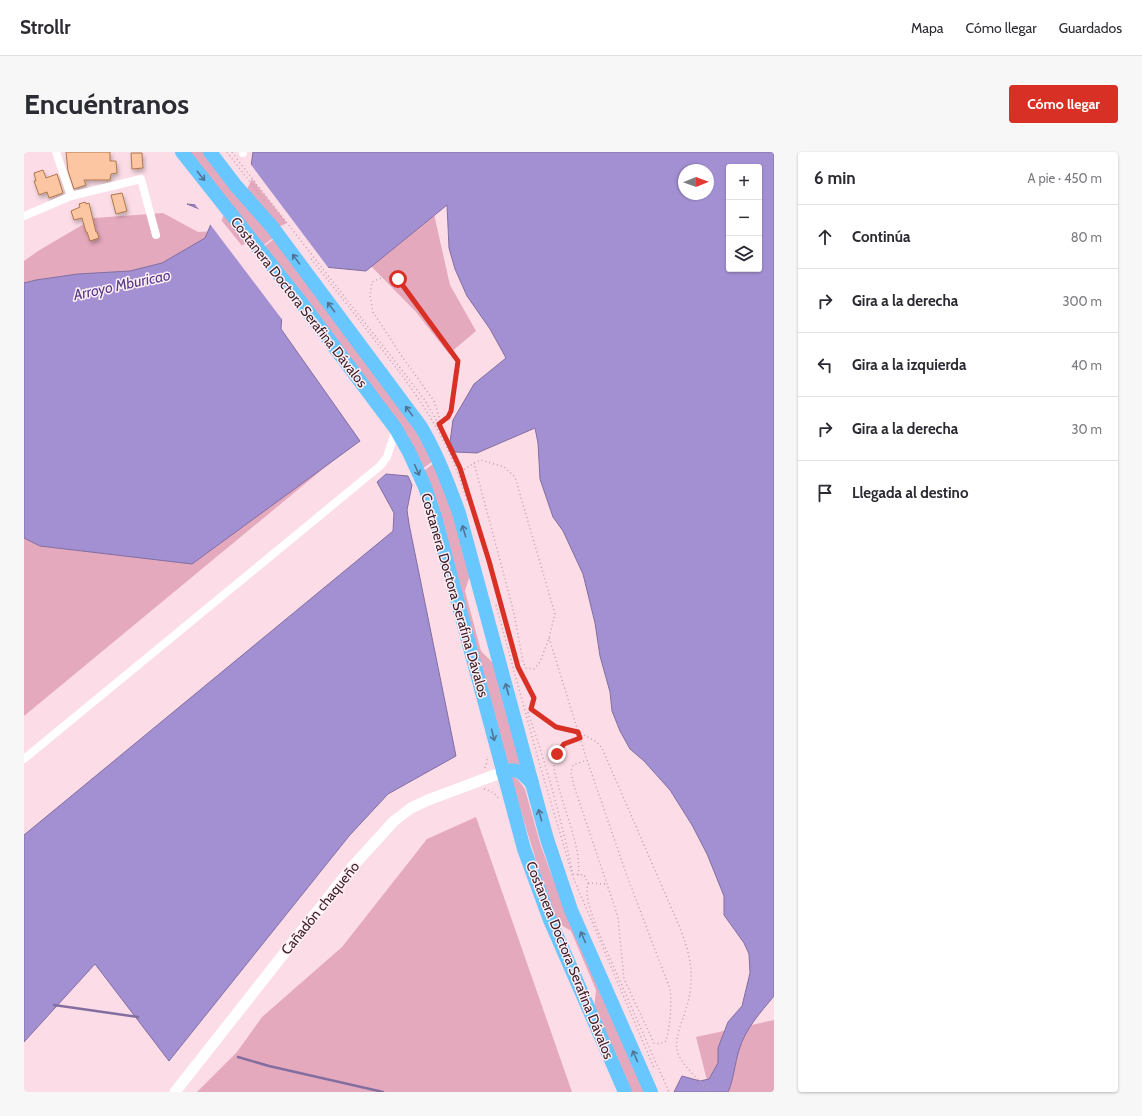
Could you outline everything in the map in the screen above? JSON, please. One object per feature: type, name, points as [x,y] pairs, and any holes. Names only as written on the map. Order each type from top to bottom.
[{"type":"highway","name":"Costanera Doctora Serafina Dávalos","points":[[182,152],[300,301],[396,429],[409,452],[425,487],[436,517],[524,849],[550,920],[625,1092]]},
{"type":"highway","name":"Costanera Doctora Serafina Dávalos","points":[[210,152],[241,181],[273,228],[324,286],[422,426],[436,439],[451,473],[459,513],[484,601],[547,839],[571,910],[651,1092]]},
{"type":"highway","points":[[503,772],[516,770],[522,773],[532,783]]},
{"type":"main road","name":"Cañadón chaqueño","points":[[175,1092],[353,866],[394,821],[411,808],[428,800],[503,772]]},
{"type":"street","points":[[56,152],[71,196]]},
{"type":"street","points":[[24,216],[71,196],[141,179],[156,235]]},
{"type":"street","points":[[24,759],[380,466],[387,457],[396,429]]},
{"type":"path","points":[[226,152],[241,181]]},
{"type":"path","points":[[232,152],[424,399],[443,431],[460,468],[489,561],[518,667],[534,698],[531,709],[528,713],[544,758],[563,826],[573,874],[584,875],[588,883],[586,889],[587,896],[598,930],[668,1092]]},
{"type":"path","points":[[439,424],[441,423],[448,417],[451,411],[458,361],[398,279],[386,276],[372,282],[370,296],[373,312],[403,358],[434,401],[441,423]]},
{"type":"path","points":[[324,286],[404,377],[423,404],[451,473],[468,505]]},
{"type":"path","points":[[461,472],[474,463],[481,460],[504,466],[515,478],[555,614],[549,638],[540,662],[534,669],[526,668],[523,662],[514,613],[474,463]]},
{"type":"path","points":[[495,600],[539,762],[573,877],[654,1070]]},
{"type":"path","points":[[549,638],[587,760],[627,876],[670,989],[671,996],[668,1033],[666,1041],[660,1044],[654,1043],[624,979],[618,917],[574,786],[571,772],[573,765],[587,760]]},
{"type":"path","points":[[518,667],[523,662]]},
{"type":"path","points":[[531,709],[556,727],[578,732],[597,742],[602,748],[689,951],[691,988],[678,1034],[676,1049],[681,1061],[710,1092]]},
{"type":"path","points":[[578,875],[579,862],[575,843],[557,782],[554,764],[557,754],[564,744],[580,738]]},
{"type":"path","points":[[588,883],[607,884]]},
{"type":"shaded area","points":[[188,152],[205,152],[245,194],[254,174],[420,152],[450,285],[476,331],[449,354],[416,312],[367,262],[289,222],[268,232],[273,238],[261,247],[255,239],[232,250],[24,488],[24,261],[94,218],[163,213],[198,232],[217,231],[225,212]]},
{"type":"shaded area","points":[[274,239],[397,398],[433,461],[422,469],[262,248]]},
{"type":"shaded area","points":[[352,445],[24,716],[24,498]]},
{"type":"shaded area","points":[[434,463],[446,489],[470,575],[465,591],[481,651],[494,664],[521,765],[507,763],[423,472]]},
{"type":"shaded area","points":[[512,775],[525,789],[540,843],[550,871],[579,942],[645,1092],[630,1092],[594,1009],[596,990],[571,931],[558,923],[551,909],[510,776]]},
{"type":"shaded area","points":[[476,817],[572,1092],[197,1092],[237,1052],[262,1017],[342,947],[427,839]]},
{"type":"shaded area","points":[[774,1020],[774,1092],[710,1092],[696,1037]]},
{"type":"water","points":[[253,152],[774,152],[774,996],[745,1035],[739,1050],[728,1092],[674,1092],[682,1076],[700,1081],[709,1079],[718,1063],[718,1048],[728,1022],[742,1006],[750,973],[749,954],[744,943],[724,915],[724,896],[707,854],[692,825],[670,790],[644,761],[630,749],[620,731],[612,711],[610,692],[600,656],[595,623],[583,574],[563,531],[553,517],[540,479],[538,443],[535,428],[477,453],[455,452],[450,442],[453,420],[474,384],[506,358],[490,329],[467,296],[455,269],[449,248],[447,205],[366,271],[324,267],[250,173]]},
{"type":"water","name":"Arroyo Mburicao","points":[[187,204],[207,206],[283,300],[281,329],[360,441],[192,564],[40,546],[24,538],[24,283],[78,274],[130,271],[162,263],[205,238],[211,224],[204,211]]},
{"type":"water","points":[[386,474],[408,476],[412,485],[407,510],[409,524],[456,756],[388,794],[349,836],[169,1061],[95,964],[24,1042],[24,835],[393,531],[394,513],[377,482]]},
{"type":"pier","points":[[249,162],[330,270],[323,268],[248,174]]},
{"type":"pier","points":[[194,203],[209,205],[285,299],[284,322]]},
{"type":"building","points":[[66,152],[110,152],[110,161],[116,161],[117,173],[111,174],[110,180],[84,180],[86,185],[74,189],[68,171]]},
{"type":"building","points":[[131,153],[142,153],[143,168],[132,169]]},
{"type":"building","points":[[43,170],[46,178],[57,174],[63,193],[49,198],[47,192],[39,195],[34,181],[36,181],[34,173]]},
{"type":"building","points":[[122,193],[127,211],[116,214],[111,195]]},
{"type":"building","points":[[85,202],[86,204],[89,203],[96,232],[99,238],[90,241],[82,218],[74,220],[71,211],[80,207],[79,204]]},
{"type":"waterway","points":[[54,1005],[138,1017]]},
{"type":"waterway","points":[[238,1057],[269,1066],[383,1092]]},
{"type":"route","points":[[398,279],[458,361],[451,411],[448,417],[439,424],[460,468],[489,561],[518,667],[534,698],[531,709],[556,727],[578,732],[580,738],[564,744],[557,754]]}]
